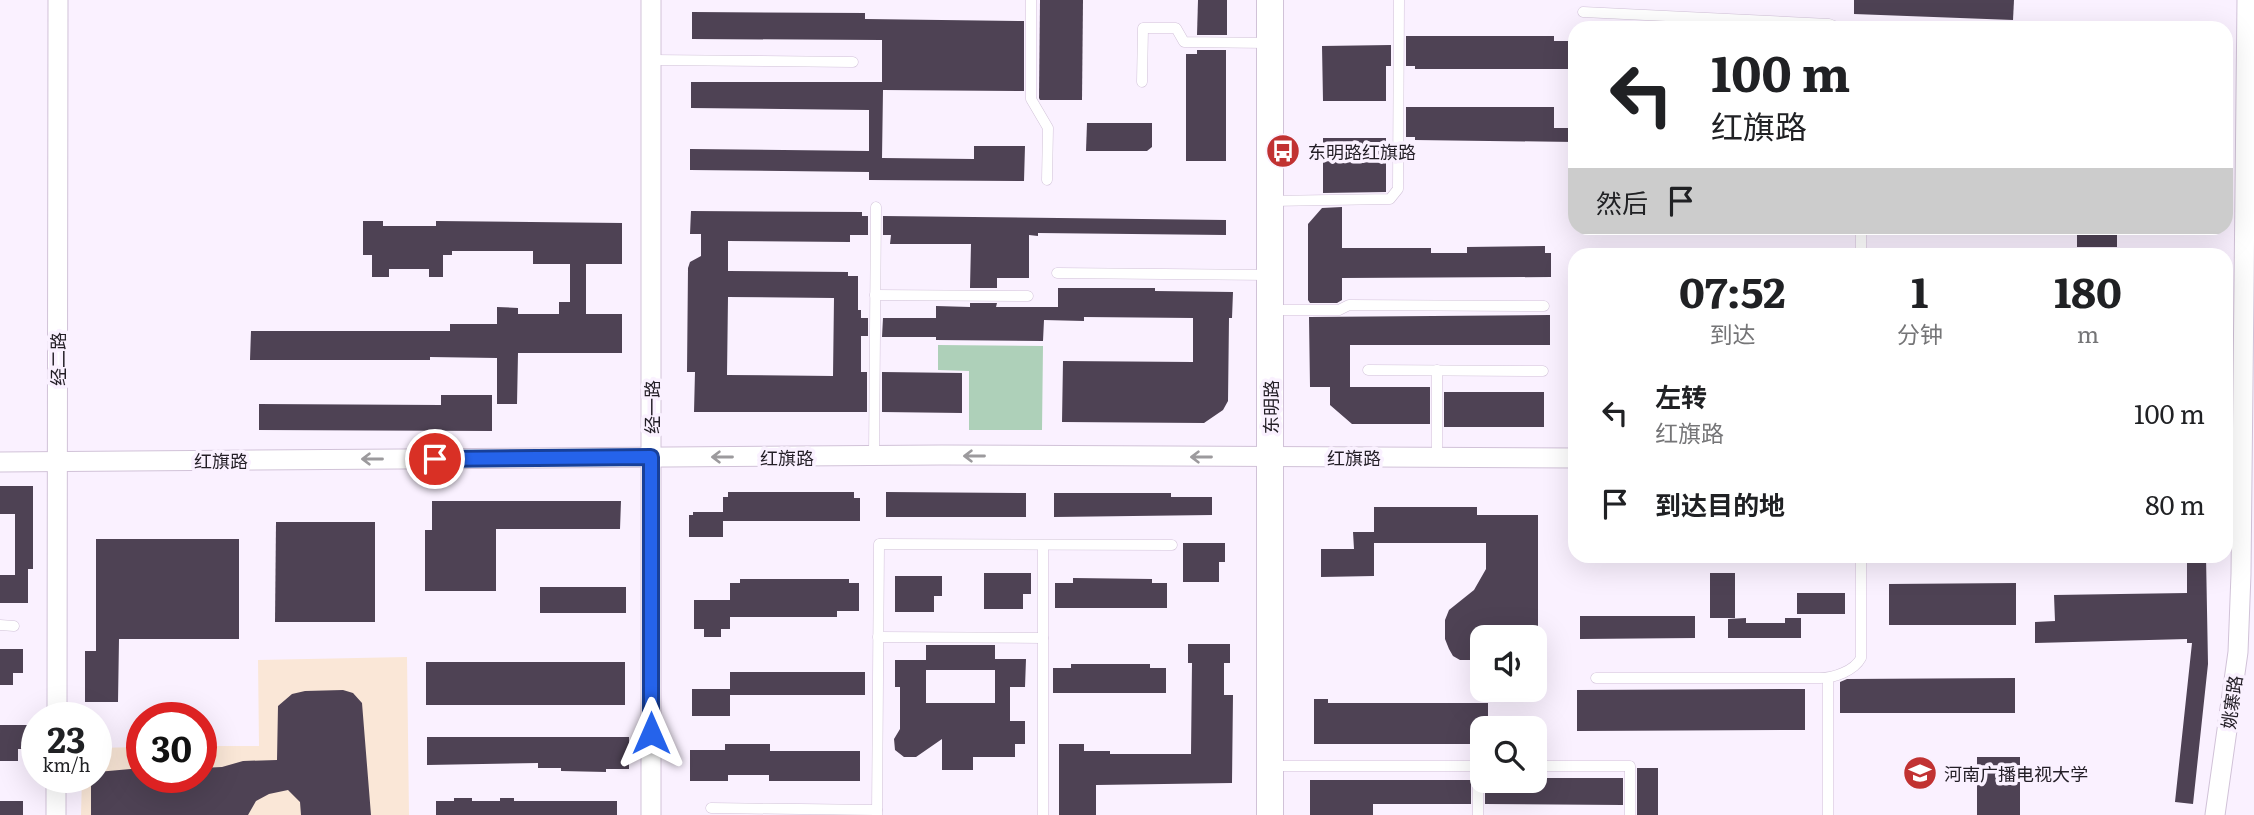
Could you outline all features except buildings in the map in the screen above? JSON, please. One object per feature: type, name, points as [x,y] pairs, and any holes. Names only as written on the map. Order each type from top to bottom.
[{"type":"street","name":"经二路","points":[[57,702],[58,0]]},
{"type":"street","name":"经一路","points":[[651,815],[652,0]]},
{"type":"street","name":"东明路","points":[[1270,0],[1270,815]]},
{"type":"street","name":"姚寨路","points":[[2215,815],[2238,652],[2241,461],[2250,247],[2247,0]]},
{"type":"street","name":"红旗路","points":[[0,462],[874,456],[1568,458]]},
{"type":"street","points":[[57,793],[57,815]]},
{"type":"lane","points":[[1031,0],[1031,99],[1048,128],[1047,180]]},
{"type":"lane","points":[[1270,201],[1390,199],[1398,189],[1399,0]]},
{"type":"lane","points":[[1583,12],[1768,21]]},
{"type":"lane","points":[[1142,82],[1143,28],[1176,28],[1184,42],[1270,43]]},
{"type":"lane","points":[[651,60],[853,62]]},
{"type":"lane","points":[[874,456],[876,207]]},
{"type":"lane","points":[[1057,274],[1270,275]]},
{"type":"lane","points":[[875,295],[1028,296]]},
{"type":"lane","points":[[1270,310],[1339,310],[1349,305],[1544,306]]},
{"type":"lane","points":[[1368,370],[1543,371]]},
{"type":"lane","points":[[1437,370],[1437,458]]},
{"type":"lane","points":[[711,808],[877,812],[879,544],[1172,545]]},
{"type":"lane","points":[[1043,545],[1043,815]]},
{"type":"lane","points":[[1596,678],[1828,678],[1849,670],[1858,664],[1861,658],[1861,563]]},
{"type":"lane","points":[[0,625],[14,626]]},
{"type":"lane","points":[[878,637],[1043,638]]},
{"type":"lane","points":[[1828,678],[1828,815]]},
{"type":"lane","points":[[1270,766],[1470,766]]},
{"type":"lane","points":[[1547,766],[1630,766],[1630,815]]},
{"type":"lane","points":[[1478,815],[1479,793]]},
{"type":"shaded area","points":[[407,657],[409,815],[81,815],[82,793],[112,793],[112,748],[126,747],[126,793],[217,793],[217,746],[259,746],[258,660]]},
{"type":"green space","points":[[938,345],[1043,346],[1042,430],[969,430],[969,371],[938,370]]},
{"type":"place","name":"东明路红旗路","points":[[1283,151]]},
{"type":"place","name":"河南广播电视大学","points":[[1920,773]]},
{"type":"route","points":[[435,459],[651,457],[651,733]]}]
